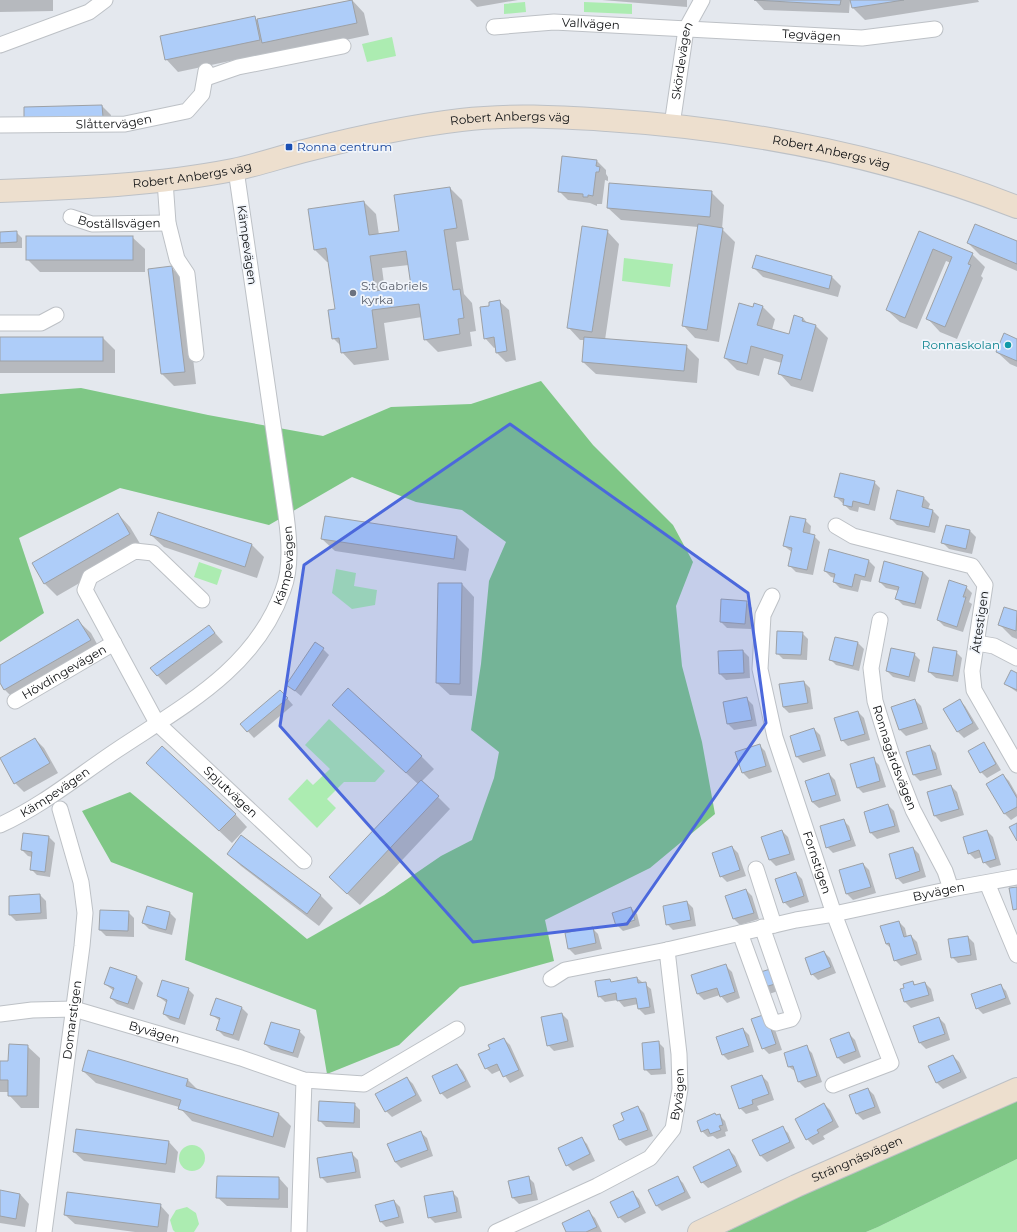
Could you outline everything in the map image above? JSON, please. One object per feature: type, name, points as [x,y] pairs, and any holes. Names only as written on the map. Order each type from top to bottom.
[{"type":"street","points":[[0,45],[89,12],[105,0]]},
{"type":"street","name":"Skördevägen","points":[[672,125],[686,29],[702,0]]},
{"type":"street","name":"Vallvägen","points":[[494,27],[554,22],[686,29]]},
{"type":"street","name":"Tegvägen","points":[[686,29],[862,38],[935,29]]},
{"type":"street","name":"Slåttervägen","points":[[0,125],[125,124],[187,111],[202,94],[206,74],[342,46]]},
{"type":"street","name":"Robert Anbergs väg","points":[[0,191],[77,188],[164,181],[236,170],[370,136],[425,125],[464,119],[516,116],[562,117],[672,125],[833,150],[972,190],[1017,207]]},
{"type":"street","name":"Kämpevägen","points":[[0,825],[18,817],[55,794],[221,679],[247,654],[266,626],[284,589],[289,537],[236,170]]},
{"type":"street","name":"Boställsvägen","points":[[164,181],[168,223],[177,259],[187,274],[196,354]]},
{"type":"street","name":"Boställsvägen","points":[[71,217],[92,224],[168,223]]},
{"type":"street","points":[[0,323],[41,323],[56,315]]},
{"type":"street","name":"Ättestigen","points":[[836,526],[853,536],[972,566],[985,586],[972,671],[974,690],[1017,765]]},
{"type":"street","name":"Hövdingevägen","points":[[157,723],[85,590],[90,577],[135,551],[153,553],[202,600]]},
{"type":"street","name":"Fornstigen","points":[[772,596],[763,615],[760,670],[775,737],[834,914],[891,1063],[833,1085]]},
{"type":"street","name":"Ronnagårdsvägen","points":[[880,620],[871,668],[875,701],[892,756],[913,810],[945,871],[951,889]]},
{"type":"street","name":"Hövdingevägen","points":[[15,702],[114,643]]},
{"type":"street","points":[[977,643],[994,646],[1017,658]]},
{"type":"street","name":"Spjutvägen","points":[[157,723],[304,861]]},
{"type":"street","name":"Domarstigen","points":[[44,1232],[82,946],[84,913],[81,882],[60,809]]},
{"type":"street","points":[[740,933],[772,1021],[776,1023],[790,1020],[793,1016],[768,926],[756,869]]},
{"type":"street","name":"Byvägen","points":[[551,979],[566,970],[667,950],[768,926],[1017,877]]},
{"type":"street","points":[[987,883],[1017,955]]},
{"type":"street","name":"Byvägen","points":[[496,1232],[597,1186],[650,1158],[673,1129],[680,1089],[679,1054],[667,950]]},
{"type":"street","name":"Byvägen","points":[[0,1014],[32,1010],[74,1009],[241,1058],[304,1080],[364,1084],[457,1029]]},
{"type":"street","points":[[299,1232],[304,1080]]},
{"type":"street","name":"Strängnäsvägen","points":[[699,1232],[796,1186],[1017,1090]]},
{"type":"highlighted area","points":[[510,424],[748,593],[766,723],[627,924],[473,942],[280,726],[304,565]]},
{"type":"green space","points":[[525,2],[526,12],[504,14],[504,4]]},
{"type":"green space","points":[[584,2],[632,4],[632,14],[584,12]]},
{"type":"green space","points":[[392,37],[396,56],[367,62],[362,44]]},
{"type":"green space","points":[[624,258],[673,264],[670,287],[622,281]]},
{"type":"green space","points":[[541,381],[593,445],[673,525],[693,562],[676,606],[682,666],[702,742],[715,814],[650,868],[545,920],[554,961],[460,987],[399,1045],[327,1074],[316,1010],[185,960],[193,893],[111,862],[82,811],[130,792],[307,939],[384,895],[441,856],[472,840],[494,778],[499,752],[471,730],[481,664],[489,581],[506,542],[462,510],[416,502],[352,477],[269,525],[120,488],[19,538],[44,613],[0,642],[0,394],[81,388],[208,415],[323,436],[391,407],[471,404]]},
{"type":"green space","points":[[199,562],[222,570],[217,585],[194,577]]},
{"type":"green space","points":[[336,569],[356,573],[354,586],[377,590],[375,605],[352,609],[332,593]]},
{"type":"green space","points":[[329,719],[385,771],[375,782],[344,782],[327,799],[336,808],[317,828],[288,799],[307,779],[313,785],[330,769],[305,745]]},
{"type":"green space","points":[[1017,1101],[1017,1159],[878,1227],[866,1232],[726,1232],[833,1179]]},
{"type":"green space","points":[[192,1145],[201,1149],[205,1158],[201,1167],[192,1171],[183,1167],[179,1158],[183,1149]]},
{"type":"green space","points":[[1017,1159],[1017,1232],[866,1232],[878,1227]]},
{"type":"green space","points":[[187,1207],[196,1213],[199,1224],[194,1232],[175,1232],[170,1220],[176,1210]]},
{"type":"building","points":[[352,0],[357,23],[262,43],[257,19]]},
{"type":"building","points":[[754,0],[841,0],[840,5]]},
{"type":"building","points":[[850,0],[904,0],[852,8]]},
{"type":"building","points":[[255,16],[260,40],[165,60],[160,36]]},
{"type":"building","points":[[102,105],[103,117],[24,118],[24,107]]},
{"type":"building","points":[[562,156],[597,160],[596,166],[600,167],[599,172],[596,172],[593,196],[588,195],[588,197],[583,197],[583,194],[558,192]]},
{"type":"building","points":[[609,183],[712,191],[710,217],[607,208]]},
{"type":"building","points":[[450,187],[457,228],[444,230],[453,290],[460,289],[464,318],[458,319],[460,334],[424,340],[419,304],[372,310],[377,348],[341,353],[339,338],[332,339],[328,310],[335,309],[326,248],[314,250],[308,209],[364,201],[369,235],[399,231],[394,195]],"holes":[[[406,251],[411,286],[375,291],[370,256]]]},
{"type":"building","points":[[698,224],[723,228],[707,330],[682,326]]},
{"type":"building","points":[[975,224],[1017,241],[1017,264],[967,243]]},
{"type":"building","points":[[582,226],[608,230],[592,332],[567,328]]},
{"type":"building","points":[[17,231],[17,242],[0,243],[0,232]]},
{"type":"building","points":[[919,231],[973,253],[968,264],[971,265],[945,327],[926,319],[952,257],[933,249],[905,318],[886,310]]},
{"type":"building","points":[[26,236],[133,236],[133,260],[26,260]]},
{"type":"building","points":[[756,255],[832,276],[829,289],[752,268]]},
{"type":"building","points":[[172,266],[185,372],[161,374],[148,269]]},
{"type":"building","points":[[500,300],[507,351],[496,353],[494,337],[484,339],[480,307],[489,306],[489,302]]},
{"type":"building","points":[[739,303],[753,307],[754,303],[763,306],[757,325],[789,334],[794,315],[803,318],[802,321],[816,325],[801,380],[778,374],[783,355],[751,346],[747,364],[724,358]]},
{"type":"building","name":"Ronnaskolan","points":[[1004,333],[1017,339],[1017,361],[996,352]]},
{"type":"building","points":[[0,337],[103,337],[103,361],[0,361]]},
{"type":"building","points":[[584,337],[687,345],[684,371],[582,362]]},
{"type":"building","points":[[840,473],[875,481],[869,505],[853,501],[852,507],[843,505],[844,499],[834,497]]},
{"type":"building","points":[[897,490],[924,497],[922,507],[933,510],[929,527],[890,519]]},
{"type":"building","points":[[158,512],[252,544],[245,567],[150,535]]},
{"type":"building","points":[[118,513],[130,534],[44,584],[32,563]]},
{"type":"building","points":[[325,516],[457,536],[454,559],[321,539]]},
{"type":"building","points":[[790,516],[806,519],[803,532],[815,535],[807,570],[788,566],[792,548],[783,546]]},
{"type":"building","points":[[946,525],[970,530],[966,549],[941,543]]},
{"type":"building","points":[[829,549],[869,560],[865,577],[855,574],[852,587],[833,582],[835,574],[824,571]]},
{"type":"building","points":[[884,561],[923,572],[915,604],[895,599],[899,587],[879,582]]},
{"type":"building","points":[[949,580],[967,586],[963,597],[966,597],[957,627],[937,620]]},
{"type":"building","points":[[438,583],[462,583],[460,684],[436,683]]},
{"type":"building","points":[[721,599],[747,601],[745,624],[720,622]]},
{"type":"building","points":[[1004,607],[1017,611],[1016,631],[998,625]]},
{"type":"building","points":[[78,619],[91,640],[4,690],[0,683],[0,665]]},
{"type":"building","points":[[209,625],[215,633],[157,676],[150,668]]},
{"type":"building","points":[[777,631],[803,632],[801,655],[776,654]]},
{"type":"building","points":[[835,637],[858,642],[853,666],[829,660]]},
{"type":"building","points":[[315,642],[324,648],[295,691],[286,685]]},
{"type":"building","points":[[933,647],[957,651],[953,676],[928,672]]},
{"type":"building","points":[[891,648],[915,653],[909,677],[886,671]]},
{"type":"building","points":[[743,650],[744,673],[719,674],[718,651]]},
{"type":"building","points":[[1011,670],[1017,673],[1017,690],[1004,684]]},
{"type":"building","points":[[804,681],[808,703],[783,707],[779,684]]},
{"type":"building","points":[[348,688],[422,756],[406,773],[332,705]]},
{"type":"building","points":[[280,690],[288,698],[247,732],[240,724]]},
{"type":"building","points":[[747,697],[752,720],[727,724],[723,702]]},
{"type":"building","points":[[915,699],[923,723],[899,730],[891,707]]},
{"type":"building","points":[[960,699],[973,723],[957,732],[943,709]]},
{"type":"building","points":[[858,711],[865,734],[841,741],[834,718]]},
{"type":"building","points":[[814,728],[821,750],[796,757],[790,736]]},
{"type":"building","points":[[35,738],[50,763],[14,784],[0,758]]},
{"type":"building","points":[[984,742],[996,764],[980,773],[968,751]]},
{"type":"building","points":[[760,744],[766,766],[742,773],[735,752]]},
{"type":"building","points":[[930,745],[937,769],[913,775],[906,752]]},
{"type":"building","points":[[162,746],[236,814],[219,831],[146,763]]},
{"type":"building","points":[[874,757],[880,781],[857,788],[850,764]]},
{"type":"building","points":[[829,773],[836,795],[812,802],[805,781]]},
{"type":"building","points":[[1003,774],[1017,798],[1017,807],[1004,814],[986,784]]},
{"type":"building","points":[[421,780],[439,796],[347,894],[329,877]]},
{"type":"building","points":[[951,785],[959,809],[934,816],[927,792]]},
{"type":"building","points":[[888,804],[895,826],[870,833],[864,812]]},
{"type":"building","points":[[844,819],[851,840],[826,848],[820,826]]},
{"type":"building","points":[[1017,823],[1017,841],[1009,827]]},
{"type":"building","points":[[782,830],[790,854],[769,860],[761,837]]},
{"type":"building","points":[[987,830],[996,859],[983,863],[979,850],[968,854],[963,837]]},
{"type":"building","points":[[23,833],[49,836],[45,872],[30,870],[32,852],[21,850]]},
{"type":"building","points":[[241,835],[321,895],[307,914],[227,854]]},
{"type":"building","points":[[732,846],[740,870],[720,877],[712,853]]},
{"type":"building","points":[[913,847],[920,871],[896,879],[889,854]]},
{"type":"building","points":[[863,863],[871,887],[846,894],[839,870]]},
{"type":"building","points":[[796,872],[804,896],[783,903],[775,879]]},
{"type":"building","points":[[1017,887],[1017,909],[1013,910],[1009,888]]},
{"type":"building","points":[[746,889],[754,913],[733,919],[725,896]]},
{"type":"building","points":[[40,894],[41,913],[9,915],[9,896]]},
{"type":"building","points":[[687,901],[691,920],[666,925],[663,906]]},
{"type":"building","points":[[147,906],[170,912],[166,930],[142,923]]},
{"type":"building","points":[[631,907],[635,920],[616,926],[612,913]]},
{"type":"building","points":[[100,910],[129,911],[128,931],[99,930]]},
{"type":"building","points":[[899,921],[904,937],[911,935],[917,954],[894,961],[889,943],[886,944],[880,926]]},
{"type":"building","points":[[593,927],[596,943],[568,949],[565,933]]},
{"type":"building","points":[[968,936],[971,955],[951,958],[948,939]]},
{"type":"building","points":[[824,951],[831,967],[811,975],[805,958]]},
{"type":"building","points":[[726,964],[735,992],[720,997],[717,988],[697,994],[691,975]]},
{"type":"building","points":[[110,967],[137,976],[128,1004],[110,998],[114,988],[104,984]]},
{"type":"building","points":[[774,968],[778,983],[762,988],[757,973]]},
{"type":"building","points":[[637,977],[638,983],[646,982],[650,1007],[638,1009],[636,998],[617,1001],[616,993],[598,997],[595,981],[610,979],[611,982]]},
{"type":"building","points":[[162,980],[189,988],[179,1019],[163,1014],[167,1000],[157,996]]},
{"type":"building","points":[[913,981],[914,985],[925,982],[929,995],[904,1002],[900,989],[904,988],[903,984]]},
{"type":"building","points":[[1001,984],[1006,998],[976,1009],[971,994]]},
{"type":"building","points":[[216,998],[242,1007],[233,1035],[216,1030],[220,1018],[210,1015]]},
{"type":"building","points":[[562,1013],[568,1041],[547,1046],[541,1017]]},
{"type":"building","points":[[766,1014],[776,1044],[762,1049],[751,1019]]},
{"type":"building","points":[[939,1017],[945,1034],[919,1043],[913,1026]]},
{"type":"building","points":[[271,1022],[300,1030],[293,1053],[264,1044]]},
{"type":"building","points":[[743,1028],[749,1046],[722,1055],[716,1037]]},
{"type":"building","points":[[849,1032],[856,1051],[837,1058],[830,1039]]},
{"type":"building","points":[[504,1038],[519,1070],[503,1077],[497,1064],[485,1069],[478,1054],[490,1049],[488,1045]]},
{"type":"building","points":[[659,1041],[661,1069],[644,1070],[642,1043]]},
{"type":"building","points":[[9,1044],[28,1045],[27,1096],[8,1096],[8,1080],[0,1080],[0,1061],[8,1061]]},
{"type":"building","points":[[807,1045],[817,1076],[798,1082],[793,1066],[788,1067],[784,1053]]},
{"type":"building","points":[[88,1050],[188,1079],[186,1086],[279,1113],[273,1137],[178,1109],[181,1100],[82,1071]]},
{"type":"building","points":[[953,1055],[961,1072],[936,1083],[928,1066]]},
{"type":"building","points":[[457,1064],[466,1081],[440,1094],[432,1076]]},
{"type":"building","points":[[762,1075],[769,1094],[752,1100],[753,1104],[739,1109],[731,1086]]},
{"type":"building","points":[[407,1077],[416,1095],[385,1112],[375,1094]]},
{"type":"building","points":[[868,1088],[875,1107],[856,1114],[849,1095]]},
{"type":"building","points":[[319,1101],[355,1103],[354,1123],[318,1121]]},
{"type":"building","points":[[824,1103],[833,1121],[817,1130],[819,1133],[806,1140],[795,1119]]},
{"type":"building","points":[[638,1106],[648,1130],[619,1140],[613,1125],[624,1120],[621,1113]]},
{"type":"building","points":[[715,1113],[716,1115],[720,1114],[723,1125],[719,1126],[721,1130],[710,1134],[708,1129],[701,1132],[697,1121]]},
{"type":"building","points":[[783,1126],[790,1142],[760,1156],[752,1140]]},
{"type":"building","points":[[76,1129],[169,1141],[166,1164],[73,1152]]},
{"type":"building","points":[[421,1131],[428,1150],[395,1162],[387,1144]]},
{"type":"building","points":[[582,1137],[590,1154],[566,1166],[558,1148]]},
{"type":"building","points":[[729,1149],[737,1166],[701,1183],[693,1167]]},
{"type":"building","points":[[352,1152],[356,1172],[320,1178],[317,1158]]},
{"type":"building","points":[[217,1176],[279,1177],[279,1199],[216,1198]]},
{"type":"building","points":[[529,1176],[532,1194],[512,1198],[508,1181]]},
{"type":"building","points":[[678,1176],[685,1192],[656,1206],[648,1190]]},
{"type":"building","points":[[0,1190],[20,1194],[16,1219],[0,1216]]},
{"type":"building","points":[[453,1191],[457,1212],[428,1218],[424,1196]]},
{"type":"building","points":[[633,1191],[640,1207],[618,1218],[610,1202]]},
{"type":"building","points":[[67,1192],[161,1204],[158,1227],[64,1215]]},
{"type":"building","points":[[394,1200],[399,1217],[380,1222],[375,1205]]},
{"type":"building","points":[[589,1210],[597,1227],[586,1232],[566,1232],[562,1223]]},
{"type":"place","name":"Ronna centrum","points":[[289,147]]},
{"type":"place","name":"S:t Gabriels kyrka","points":[[353,293]]},
{"type":"place","name":"Ronnaskolan","points":[[1008,345]]}]
